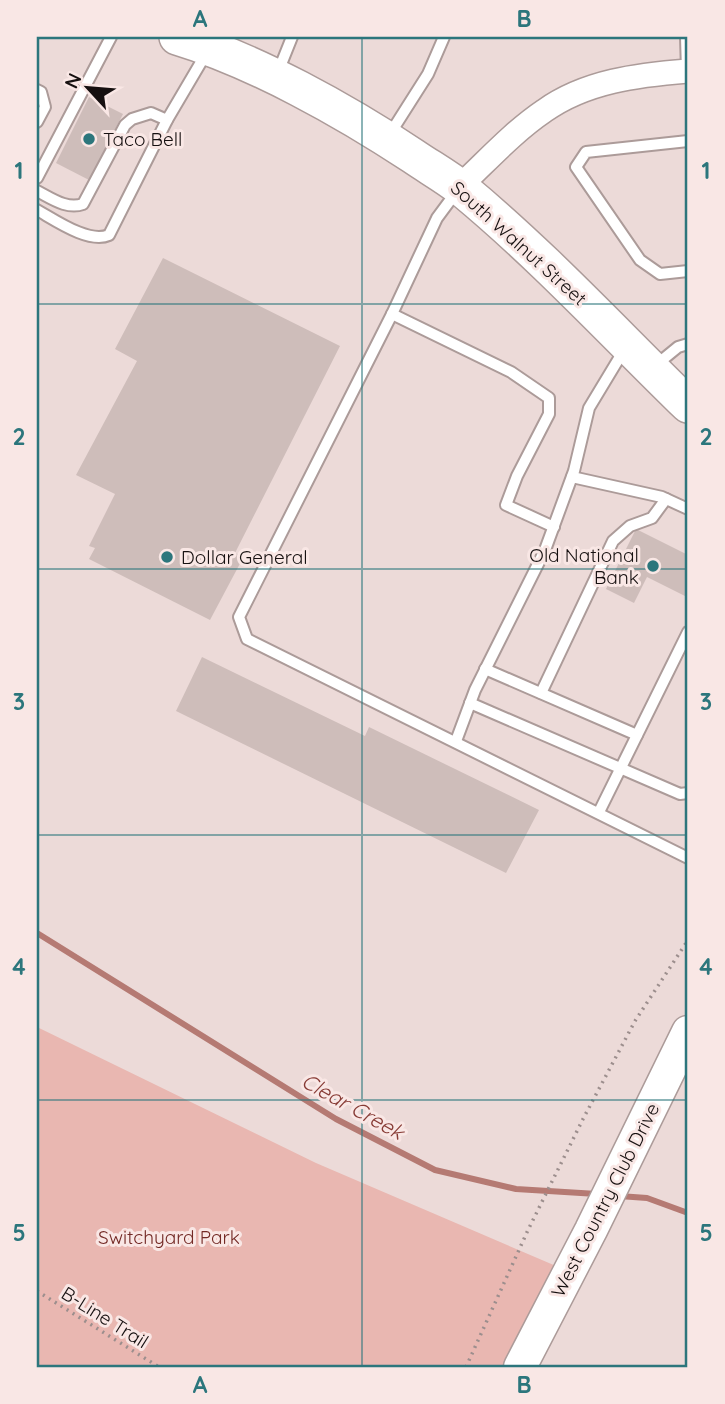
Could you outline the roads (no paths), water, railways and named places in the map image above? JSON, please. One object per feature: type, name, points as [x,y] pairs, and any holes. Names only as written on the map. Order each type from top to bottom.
[{"type":"main road","name":"South Walnut Street","points":[[177,37],[212,43],[331,106],[459,187],[536,253],[688,405]]},
{"type":"main road","name":"West Country Club Drive","points":[[520,1367],[688,1032]]},
{"type":"street","points":[[459,187],[511,137],[545,110],[574,94],[639,75],[688,71]]},
{"type":"lane","points":[[37,178],[111,37]]},
{"type":"lane","points":[[276,78],[292,37]]},
{"type":"lane","points":[[387,139],[428,74],[444,37]]},
{"type":"lane","points":[[686,37],[688,71]]},
{"type":"lane","points":[[37,210],[91,238],[101,239],[109,235],[167,120],[193,80],[212,43]]},
{"type":"lane","points":[[37,90],[41,92],[45,107],[37,122]]},
{"type":"lane","points":[[37,191],[66,205],[83,204],[125,125],[132,119],[151,113],[167,120]]},
{"type":"lane","points":[[688,141],[586,152],[576,167],[640,260],[660,274],[688,271]]},
{"type":"lane","points":[[459,187],[437,218],[392,314],[239,617],[247,639],[688,858]]},
{"type":"lane","points":[[392,314],[510,372],[549,398],[549,414],[517,476],[506,505],[554,527]]},
{"type":"lane","points":[[456,741],[485,669],[545,550],[572,477],[589,408],[627,344]]},
{"type":"lane","points":[[651,369],[678,347],[688,344]]},
{"type":"lane","points":[[572,477],[666,499],[688,509]]},
{"type":"lane","points":[[541,693],[612,541],[630,526],[652,518],[666,499]]},
{"type":"lane","points":[[599,812],[687,637]]},
{"type":"lane","points":[[485,669],[637,735]]},
{"type":"lane","points":[[470,703],[685,795]]},
{"type":"waterway","name":"Clear Creek","points":[[37,933],[336,1119],[435,1170],[516,1189],[597,1194]]},
{"type":"waterway","name":"Clear Creek","points":[[619,1196],[647,1198],[688,1213]]},
{"type":"place","name":"Taco Bell","points":[[89,139]]},
{"type":"place","name":"Dollar General","points":[[167,557]]},
{"type":"place","name":"Old National Bank","points":[[653,566]]},
{"type":"park label","name":"Switchyard Park","points":[[169,1237]]}]
